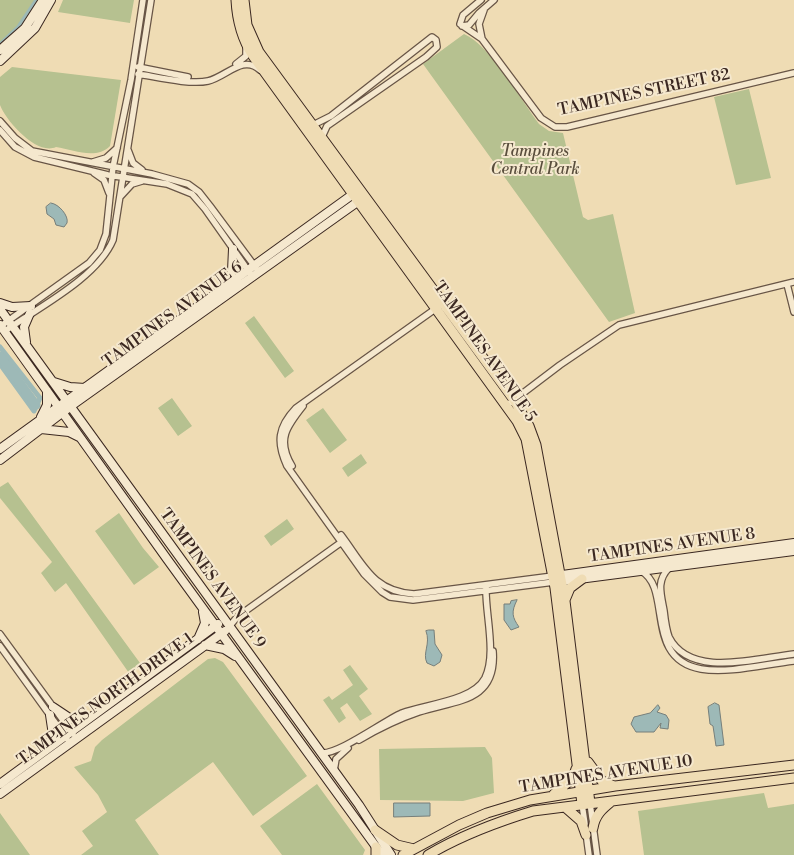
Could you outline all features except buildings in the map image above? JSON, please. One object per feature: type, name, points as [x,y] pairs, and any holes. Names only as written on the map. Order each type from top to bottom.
[{"type":"main road","name":"TAMPINES AVENUE 5","points":[[236,0],[240,26],[246,45],[268,79],[521,428],[529,450],[557,579],[565,601],[585,755],[584,791]]},
{"type":"main road","name":"TAMPINES AVENUE 5","points":[[244,0],[247,25],[260,52],[514,400],[529,426],[536,445],[557,579],[577,764],[586,803]]},
{"type":"main road","points":[[310,135],[314,125]]},
{"type":"main road","points":[[565,601],[570,588],[582,579]]},
{"type":"main road","points":[[585,755],[597,777],[606,784],[615,786]]},
{"type":"main road","points":[[552,796],[573,778],[577,764]]},
{"type":"main road","name":"TAMPINES AVENUE 10","points":[[403,855],[487,813],[552,796],[615,786],[794,765]]},
{"type":"main road","name":"TAMPINES AVENUE 10","points":[[428,855],[509,818],[565,806],[794,778]]},
{"type":"main road","points":[[565,806],[590,831],[594,820],[612,801]]},
{"type":"main road","points":[[375,830],[397,845],[414,849]]},
{"type":"street","points":[[0,50],[25,28],[43,0]]},
{"type":"street","points":[[0,61],[35,28],[51,0]]},
{"type":"street","points":[[27,346],[24,332],[31,309],[96,255],[106,234],[113,167],[133,70],[143,0]]},
{"type":"street","points":[[2,328],[79,281],[100,262],[112,240],[152,0]]},
{"type":"street","points":[[481,0],[461,18],[462,26],[469,25],[494,0]]},
{"type":"street","points":[[482,39],[479,24],[487,6]]},
{"type":"street","name":"TAMPINES STREET 82","points":[[462,26],[482,39],[541,118],[550,125],[561,128],[663,106],[794,73]]},
{"type":"street","points":[[314,125],[331,116],[415,52],[427,39],[432,37],[436,40],[437,47],[426,57],[327,125],[322,137]]},
{"type":"street","points":[[133,70],[207,78],[244,59],[246,45]]},
{"type":"street","points":[[141,71],[202,82],[216,78],[249,63],[268,79]]},
{"type":"street","points":[[0,121],[15,138],[32,151],[88,163],[150,173],[188,184],[199,192],[253,270]]},
{"type":"street","points":[[0,130],[22,153],[112,175],[148,180],[192,194],[205,209],[233,250],[253,270]]},
{"type":"street","points":[[128,145],[133,162],[150,173]]},
{"type":"street","points":[[88,163],[106,158],[118,146]]},
{"type":"street","points":[[90,170],[100,176],[108,186],[110,202]]},
{"type":"street","points":[[118,201],[132,184],[148,180]]},
{"type":"street","name":"TAMPINES AVENUE 6","points":[[0,460],[41,429],[69,403],[362,193]]},
{"type":"street","points":[[226,286],[232,271],[233,250]]},
{"type":"street","name":"TAMPINES AVENUE 6","points":[[69,403],[85,388],[226,286],[253,270]]},
{"type":"street","points":[[506,406],[619,325],[791,283],[794,312]]},
{"type":"street","points":[[0,303],[12,307],[31,309]]},
{"type":"street","points":[[443,303],[305,404],[286,428],[285,446],[287,456],[296,473],[343,541],[377,583],[397,593],[414,594],[557,579]]},
{"type":"street","name":"TAMPINES AVENUE 9","points":[[0,310],[334,771],[391,855]]},
{"type":"street","name":"TAMPINES AVENUE 9","points":[[2,328],[376,851],[382,855]]},
{"type":"street","points":[[52,381],[70,388],[85,388]]},
{"type":"street","points":[[40,420],[47,405],[47,391]]},
{"type":"street","name":"TAMPINES AVENUE 6","points":[[0,449],[40,420],[60,410]]},
{"type":"street","points":[[41,429],[69,432],[80,438]]},
{"type":"street","points":[[229,628],[237,617],[343,541]]},
{"type":"street","name":"TAMPINES AVENUE 8","points":[[557,579],[794,543]]},
{"type":"street","name":"TAMPINES AVENUE 8","points":[[557,579],[582,579],[794,550]]},
{"type":"street","points":[[669,568],[662,575],[659,584],[659,597],[664,639],[673,652],[691,665],[713,670],[794,661]]},
{"type":"street","points":[[641,571],[651,579],[659,597],[669,636],[678,650],[694,660],[707,663],[731,662],[794,654]]},
{"type":"street","points":[[321,753],[334,752],[382,722],[402,713],[470,693],[484,679],[488,668],[489,633],[486,587]]},
{"type":"street","points":[[198,640],[205,623],[202,607]]},
{"type":"street","points":[[224,620],[237,617]]},
{"type":"street","name":"TAMPINES NORTH DRIVE 1","points":[[0,794],[39,760],[44,752],[71,737],[90,718],[224,620]]},
{"type":"street","name":"TAMPINES NORTH DRIVE 1","points":[[0,784],[39,760],[229,628]]},
{"type":"street","points":[[334,771],[338,756],[366,736],[404,717],[464,701],[478,693],[488,682],[493,668],[493,650],[489,633]]},
{"type":"street","points":[[0,634],[54,707],[71,737]]},
{"type":"street","points":[[205,645],[224,649],[239,658]]},
{"type":"street","points":[[0,646],[50,715],[71,737]]},
{"type":"street","points":[[54,707],[71,719],[90,718]]},
{"type":"street","points":[[44,752],[53,735],[50,715]]},
{"type":"street","points":[[586,803],[590,831],[597,855]]},
{"type":"street","points":[[586,803],[590,831],[589,855]]},
{"type":"green space","points":[[0,0],[36,0],[18,27],[0,43]]},
{"type":"green space","points":[[63,0],[134,0],[130,23],[58,12]]},
{"type":"green space","name":"Tampines Central Park","points":[[464,34],[484,49],[494,61],[539,124],[549,131],[563,133],[583,217],[588,220],[613,214],[635,313],[609,322],[423,64]]},
{"type":"green space","points":[[12,67],[121,80],[110,146],[98,152],[84,153],[56,147],[40,146],[23,135],[15,128],[0,105],[0,77]]},
{"type":"green space","points":[[749,89],[771,178],[736,185],[714,97]]},
{"type":"green space","points":[[254,316],[294,371],[285,378],[245,323]]},
{"type":"green space","points":[[172,398],[192,426],[178,436],[158,408]]},
{"type":"green space","points":[[323,408],[347,440],[330,453],[306,420]]},
{"type":"green space","points":[[361,454],[367,463],[348,477],[342,468]]},
{"type":"green space","points":[[8,482],[140,663],[129,673],[66,583],[55,592],[41,573],[52,562],[0,498],[0,487]]},
{"type":"green space","points":[[119,513],[143,548],[159,567],[134,585],[95,531]]},
{"type":"green space","points":[[287,519],[294,529],[271,546],[264,536]]},
{"type":"green space","points":[[215,658],[223,662],[307,776],[253,816],[213,762],[135,820],[159,855],[81,855],[93,846],[82,831],[107,812],[98,795],[74,767],[91,761],[95,747],[102,740],[208,659]]},
{"type":"green space","points":[[350,665],[368,689],[359,696],[372,714],[360,721],[347,703],[340,708],[346,718],[339,723],[323,700],[329,696],[332,700],[353,685],[343,670]]},
{"type":"green space","points":[[485,747],[492,758],[494,793],[463,801],[380,800],[379,749]]},
{"type":"green space","points":[[317,784],[365,850],[363,855],[282,855],[260,826]]},
{"type":"green space","points":[[764,793],[768,808],[794,804],[794,855],[644,855],[638,811]]},
{"type":"green space","points":[[0,813],[30,855],[0,855]]},
{"type":"water","points":[[51,203],[60,208],[65,214],[67,223],[64,227],[56,225],[54,219],[47,214],[46,207]]},
{"type":"water","points":[[517,600],[513,614],[519,627],[511,630],[504,620],[504,604],[510,604],[511,601]]},
{"type":"water","points":[[434,630],[435,644],[442,655],[440,662],[434,666],[427,663],[425,656],[428,640],[426,631]]},
{"type":"water","points":[[715,703],[719,705],[724,745],[716,746],[708,707]]},
{"type":"water","points":[[658,705],[660,708],[657,712],[666,715],[669,720],[668,729],[660,728],[661,723],[654,732],[636,732],[631,724],[634,717],[650,713]]},
{"type":"water","points":[[394,803],[430,803],[430,816],[394,817]]},
{"type":"waterway","points":[[0,45],[19,27],[37,0]]},
{"type":"waterway","points":[[0,347],[40,398],[34,411],[0,364]]},
{"type":"waterway","points":[[0,356],[36,405]]}]
